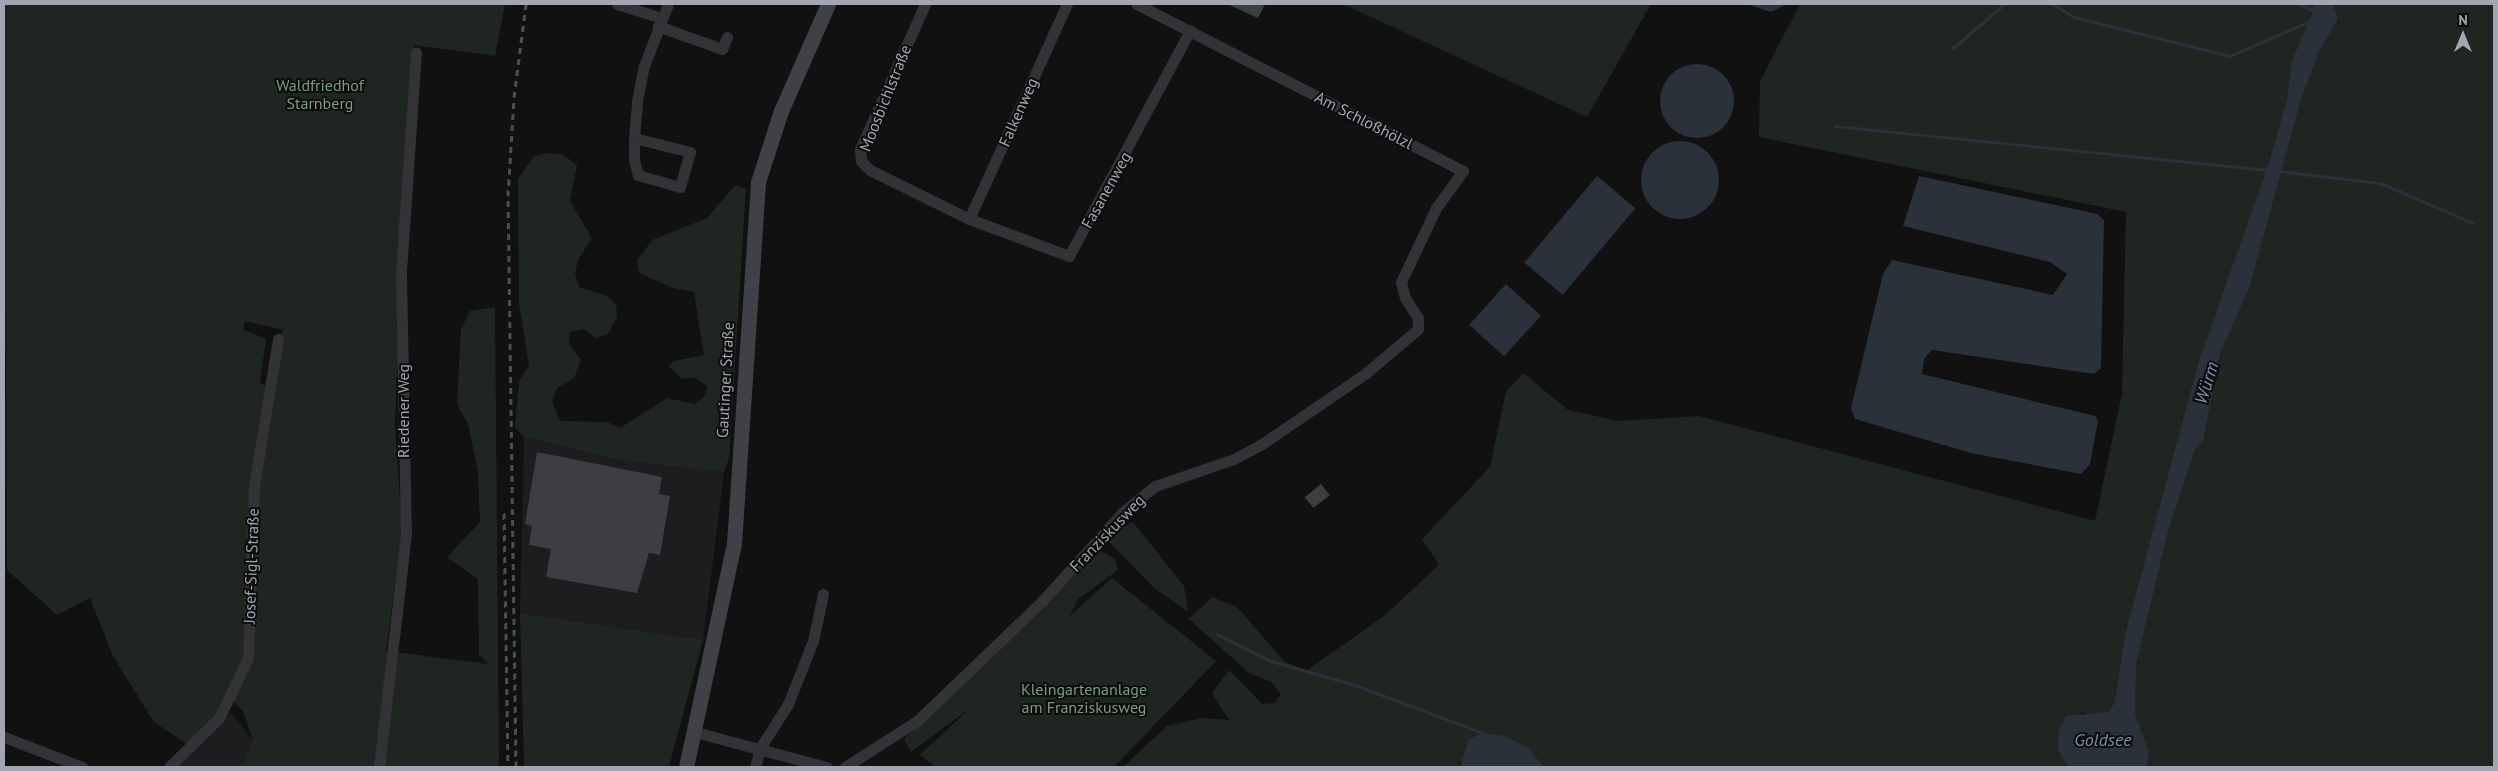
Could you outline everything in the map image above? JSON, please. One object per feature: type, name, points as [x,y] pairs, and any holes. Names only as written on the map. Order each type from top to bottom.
[{"type":"main road","name":"Gautinger Straße","points":[[686,767],[734,544],[758,182],[781,111],[828,4]]},
{"type":"street","points":[[617,4],[722,49],[727,37]]},
{"type":"street","points":[[634,138],[690,152],[680,187],[638,175],[634,138],[638,92],[660,22],[668,4]]},
{"type":"street","name":"Moosbichlstraße","points":[[925,4],[860,149],[861,161],[870,170],[970,219]]},
{"type":"street","name":"Falkenweg","points":[[970,219],[1067,4]]},
{"type":"street","name":"Am Schloßhölzl","points":[[1136,4],[1463,171],[1436,208],[1406,269],[1401,282],[1404,298]]},
{"type":"street","name":"Fasanenweg","points":[[970,219],[1069,256],[1190,30]]},
{"type":"street","name":"Riedener Weg","points":[[380,767],[406,535],[402,272],[416,53]]},
{"type":"street","name":"Franziskusweg","points":[[846,767],[917,721],[1043,600],[1123,512],[1155,486],[1234,459],[1262,444],[1366,373],[1418,329],[1418,318],[1404,298]]},
{"type":"street","name":"Josef-Sigl-Straße","points":[[169,767],[219,718],[248,658],[254,486],[278,339]]},
{"type":"street","points":[[755,767],[760,748],[788,704],[813,641],[823,594]]},
{"type":"street","points":[[695,732],[827,767]]},
{"type":"street","points":[[4,737],[82,767]]},
{"type":"shaded area","points":[[524,437],[622,461],[724,472],[703,640],[520,613]]},
{"type":"shaded area","points":[[231,713],[253,740],[241,767],[176,767]]},
{"type":"green space","name":"Waldfriedhof Starnberg","points":[[4,4],[505,4],[495,56],[414,45],[395,422],[402,533],[386,651],[488,664],[479,654],[478,579],[447,557],[480,522],[478,471],[468,424],[457,404],[461,329],[470,311],[495,307],[499,767],[241,767],[253,740],[243,711],[229,697],[218,717],[187,744],[154,722],[113,656],[90,598],[57,615],[7,570]],"holes":[[[245,321],[283,330],[269,388],[260,383],[266,339],[243,329]]]},
{"type":"green space","points":[[1343,4],[1651,4],[1587,117]]},
{"type":"green space","points":[[1800,4],[2494,4],[2494,767],[2147,767],[2149,753],[2082,712],[2058,751],[2068,767],[1544,767],[1529,748],[1460,762],[1460,767],[1123,767],[1167,726],[1202,718],[1229,720],[1212,693],[1229,670],[1262,704],[1275,703],[1281,694],[1271,682],[1249,673],[1189,619],[1212,597],[1237,607],[1284,661],[1306,671],[1384,616],[1439,565],[1422,539],[1490,467],[1506,392],[1523,373],[1568,410],[1618,421],[1699,416],[2095,521],[2122,393],[2126,212],[1759,137],[1760,81]]},
{"type":"green space","points":[[548,153],[562,154],[577,165],[570,201],[592,238],[578,260],[575,273],[579,287],[607,296],[616,304],[617,317],[608,334],[596,338],[583,329],[570,332],[569,343],[581,360],[574,378],[557,388],[552,401],[560,421],[607,422],[620,428],[667,398],[695,404],[704,397],[707,386],[694,377],[682,379],[669,367],[674,361],[704,355],[694,292],[673,288],[639,273],[637,261],[652,240],[707,218],[735,185],[746,189],[729,458],[724,472],[622,461],[524,437],[515,427],[519,381],[529,365],[519,304],[518,179],[534,156]]},
{"type":"green space","points":[[1133,522],[1184,586],[1188,612],[1152,586],[1108,541],[1111,532]]},
{"type":"green space","name":"Kleingartenanlage am Franziskusweg","points":[[1096,549],[1115,559],[1118,570],[1078,599],[1070,616],[1112,578],[1216,661],[1114,767],[935,767],[920,755],[969,709],[911,752],[904,739]]},
{"type":"green space","points":[[520,613],[703,640],[669,767],[524,767]]},
{"type":"water","points":[[1747,4],[1787,4],[1771,12]]},
{"type":"water","points":[[2316,4],[2333,4],[2338,19],[2319,51],[2301,99],[2250,285],[2220,354],[2203,440],[2195,449],[2168,531],[2136,664],[2135,714],[2149,753],[2147,767],[2068,767],[2058,751],[2059,729],[2066,716],[2109,712],[2115,702],[2125,635],[2199,361],[2269,163],[2287,100],[2292,61]]},
{"type":"water","points":[[1697,64],[1718,70],[1728,80],[1734,101],[1728,122],[1718,132],[1697,138],[1676,132],[1666,122],[1660,101],[1666,80],[1676,70]]},
{"type":"water","points":[[1680,141],[1695,144],[1708,152],[1716,165],[1719,180],[1716,195],[1708,208],[1695,216],[1680,219],[1665,216],[1652,208],[1644,195],[1641,180],[1644,165],[1652,152],[1665,144]]},
{"type":"water","points":[[1597,176],[1635,208],[1563,295],[1524,263]]},
{"type":"water","points":[[1919,176],[2097,214],[2104,220],[2101,368],[2094,374],[1932,350],[1924,359],[1922,374],[2095,416],[2098,421],[2090,464],[2081,474],[1971,453],[1855,419],[1851,408],[1883,274],[1892,260],[2053,295],[2067,274],[2050,262],[1903,226]]},
{"type":"water","points":[[1506,284],[1541,315],[1504,356],[1469,325]]},
{"type":"water","points":[[1483,733],[1505,736],[1529,748],[1544,767],[1460,767],[1469,739]]},
{"type":"building","points":[[1227,4],[1265,4],[1258,18]]},
{"type":"building","points":[[537,452],[662,477],[659,494],[670,496],[660,555],[649,553],[637,593],[546,577],[551,549],[529,545],[532,526],[525,524]]},
{"type":"building","points":[[1321,484],[1330,495],[1313,508],[1305,497]]},
{"type":"waterway","points":[[1952,49],[2004,4]]},
{"type":"waterway","points":[[2053,4],[2074,17],[2230,56],[2316,18]]},
{"type":"waterway","points":[[2298,4],[2318,12]]},
{"type":"waterway","points":[[1835,126],[2270,170]]},
{"type":"waterway","points":[[2278,171],[2380,183],[2473,223]]},
{"type":"waterway","points":[[1217,634],[1271,661],[1355,685],[1483,733]]},
{"type":"railway","points":[[516,767],[508,196],[514,97],[526,4]]},
{"type":"railway","points":[[504,513],[508,767]]},
{"type":"water label","name":"Würm","points":[[2207,383]]},
{"type":"water label","name":"Goldsee","points":[[2103,740]]}]
